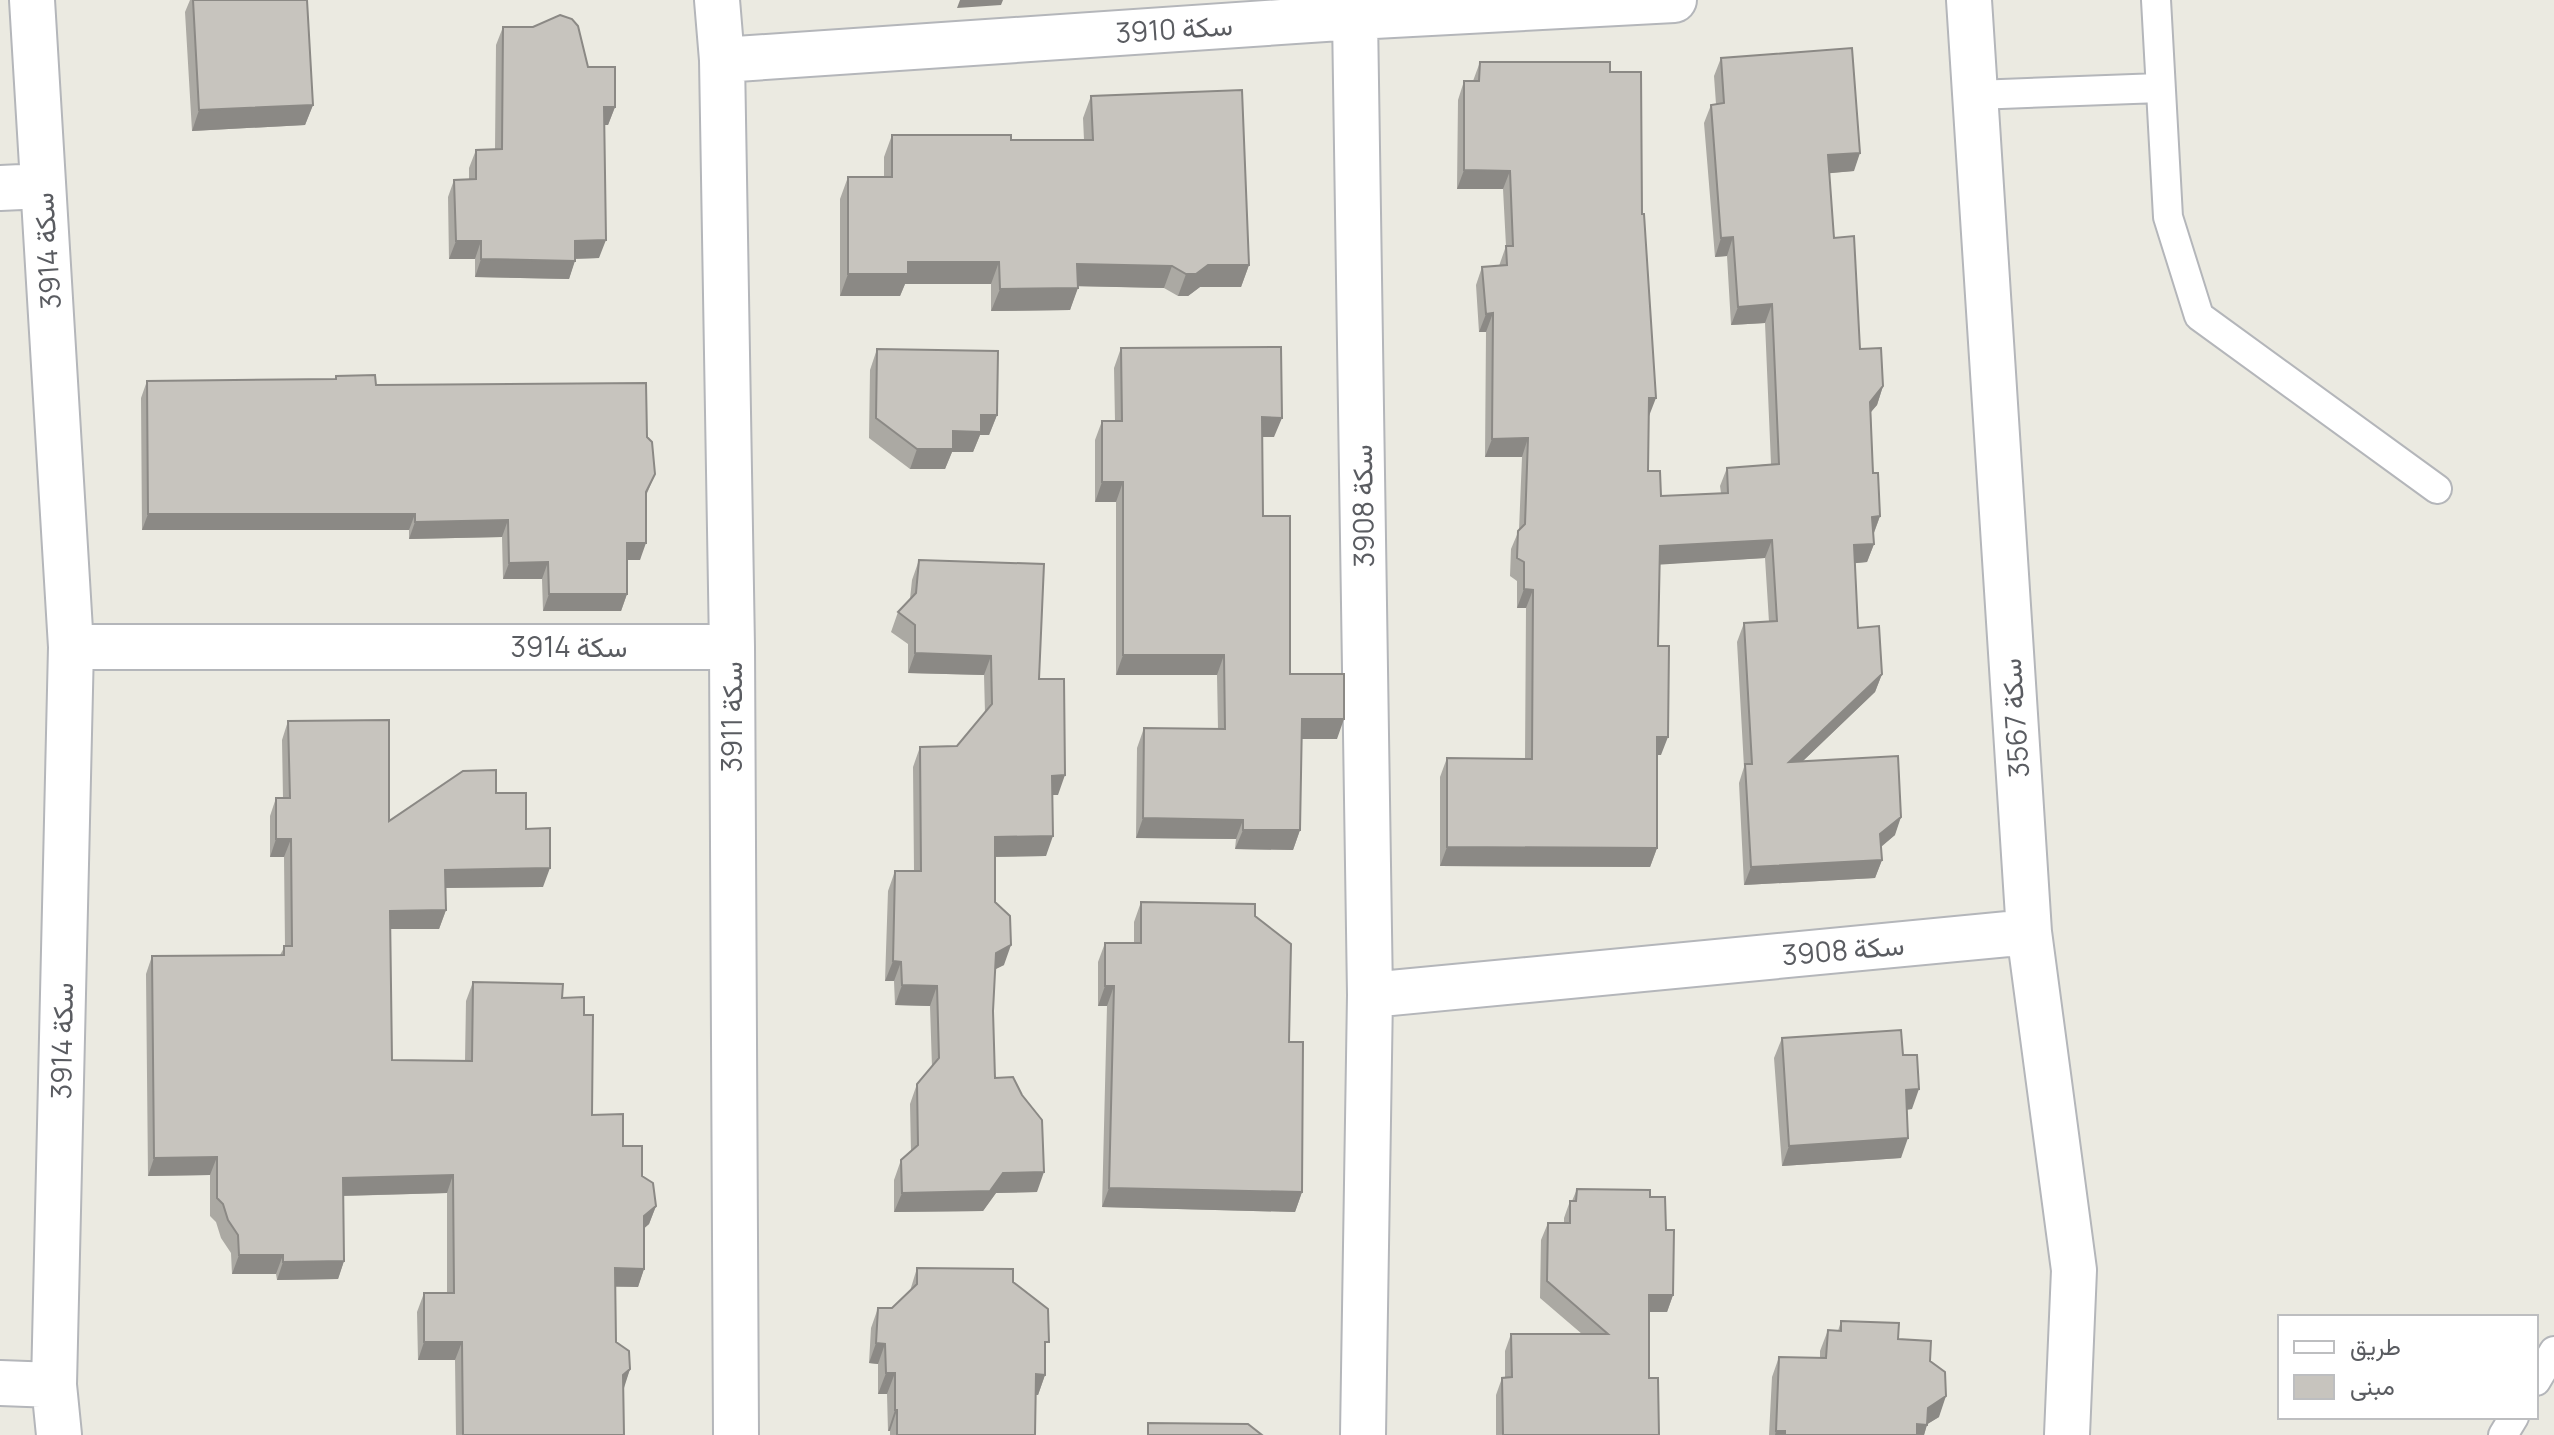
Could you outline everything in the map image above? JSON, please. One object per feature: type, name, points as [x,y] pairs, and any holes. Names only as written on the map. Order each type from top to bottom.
[{"type":"street","name":"سكة 3914","points":[[32,0],[71,647],[54,1385],[59,1435]]},
{"type":"street","name":"سكة 3911","points":[[717,0],[722,60],[732,647],[736,1435]]},
{"type":"street","name":"سكة 3910","points":[[722,60],[1355,17],[1674,0]]},
{"type":"street","name":"سكة 3567","points":[[1969,0],[2029,932],[2074,1270],[2067,1435]]},
{"type":"street","name":"سكة 3908","points":[[1355,17],[1370,995],[1363,1435]]},
{"type":"street","points":[[0,188],[43,186]]},
{"type":"street","name":"سكة 3914","points":[[71,647],[732,647]]},
{"type":"street","name":"سكة 3908","points":[[1370,995],[2029,932]]},
{"type":"street","points":[[0,1383],[54,1385]]},
{"type":"lane","points":[[2156,0],[2168,217],[2199,316],[2437,489]]},
{"type":"lane","points":[[1975,95],[2160,88]]},
{"type":"lane","points":[[2538,1378],[2554,1351]]},
{"type":"building","points":[[193,0],[307,0],[313,105],[199,110]]},
{"type":"building","points":[[560,15],[572,19],[578,26],[588,67],[615,67],[615,107],[604,107],[606,240],[575,241],[575,261],[481,259],[481,241],[456,241],[454,180],[476,179],[476,150],[502,149],[503,27],[533,27]]},
{"type":"building","points":[[1852,48],[1860,153],[1828,155],[1834,238],[1854,236],[1860,349],[1881,348],[1883,386],[1870,402],[1873,473],[1878,473],[1880,516],[1872,517],[1874,544],[1854,545],[1858,628],[1879,626],[1882,674],[1789,762],[1898,756],[1901,817],[1880,834],[1882,860],[1751,867],[1745,764],[1752,764],[1744,623],[1777,621],[1772,540],[1660,546],[1658,646],[1669,646],[1668,737],[1657,737],[1657,848],[1447,847],[1447,758],[1532,759],[1533,590],[1524,589],[1524,562],[1517,558],[1518,531],[1525,524],[1528,438],[1492,439],[1493,313],[1486,314],[1482,267],[1507,265],[1506,246],[1513,246],[1510,171],[1464,170],[1464,81],[1479,81],[1480,62],[1610,62],[1610,72],[1641,72],[1642,214],[1656,398],[1649,398],[1648,471],[1660,471],[1661,496],[1728,493],[1727,468],[1779,464],[1772,304],[1738,307],[1733,237],[1721,238],[1711,105],[1724,103],[1721,58]]},
{"type":"building","points":[[1242,90],[1249,265],[1208,265],[1196,274],[1186,274],[1172,266],[1077,264],[1078,288],[1000,289],[999,262],[908,262],[908,274],[848,274],[848,177],[892,177],[892,135],[1011,135],[1011,140],[1093,140],[1091,96]]},
{"type":"building","points":[[1281,347],[1282,418],[1262,417],[1263,516],[1290,516],[1290,674],[1344,674],[1344,719],[1302,719],[1300,830],[1243,830],[1243,820],[1143,818],[1144,728],[1225,729],[1224,655],[1123,655],[1123,482],[1102,482],[1102,421],[1122,421],[1121,348]]},
{"type":"building","points":[[877,349],[998,351],[997,415],[981,415],[981,432],[953,431],[953,449],[917,449],[876,418]]},
{"type":"building","points":[[375,375],[376,385],[646,383],[647,437],[652,442],[655,474],[646,492],[646,543],[627,543],[627,594],[549,594],[548,562],[509,563],[508,520],[415,522],[415,514],[148,514],[147,381],[336,379],[336,376]]},
{"type":"building","points":[[919,560],[1044,564],[1039,679],[1064,679],[1065,775],[1052,776],[1053,836],[995,837],[995,902],[1010,916],[1011,945],[996,953],[993,1011],[995,1078],[1013,1077],[1022,1095],[1042,1120],[1044,1172],[1003,1173],[990,1191],[902,1193],[901,1160],[918,1145],[917,1084],[939,1058],[937,986],[902,985],[901,962],[893,961],[895,871],[921,871],[920,747],[957,746],[992,704],[991,656],[915,653],[915,625],[898,612],[916,593]]},
{"type":"building","points":[[389,720],[389,821],[463,771],[496,770],[496,793],[526,793],[526,829],[550,828],[550,868],[445,870],[446,910],[390,911],[392,1060],[472,1061],[473,982],[563,984],[562,998],[584,997],[584,1015],[593,1015],[592,1115],[623,1114],[623,1146],[642,1146],[642,1176],[653,1183],[656,1206],[644,1216],[644,1269],[615,1268],[616,1342],[629,1351],[630,1369],[623,1375],[624,1435],[463,1435],[462,1342],[424,1342],[424,1293],[454,1293],[453,1175],[343,1178],[344,1261],[283,1262],[283,1255],[239,1255],[238,1235],[217,1198],[217,1157],[154,1158],[152,956],[284,955],[284,946],[292,946],[291,839],[276,839],[276,798],[290,798],[288,721]]},
{"type":"building","points":[[1141,902],[1255,904],[1255,916],[1291,944],[1289,1042],[1303,1042],[1302,1192],[1109,1188],[1114,986],[1105,986],[1105,943],[1141,943]]},
{"type":"building","points":[[1901,1030],[1903,1055],[1917,1055],[1919,1089],[1906,1090],[1908,1138],[1789,1146],[1782,1038]]},
{"type":"building","points":[[1577,1189],[1650,1190],[1650,1197],[1665,1197],[1666,1230],[1674,1230],[1673,1295],[1649,1295],[1649,1378],[1658,1378],[1659,1435],[1503,1435],[1502,1378],[1512,1377],[1511,1334],[1608,1334],[1547,1281],[1548,1223],[1570,1223],[1570,1201],[1576,1201]]},
{"type":"building","points":[[917,1268],[1013,1269],[1013,1282],[1048,1309],[1049,1342],[1045,1342],[1045,1375],[1036,1374],[1035,1435],[897,1435],[895,1373],[886,1373],[885,1344],[876,1343],[878,1308],[892,1308],[917,1284]]},
{"type":"building","points":[[1841,1321],[1899,1323],[1898,1339],[1931,1341],[1930,1361],[1945,1372],[1946,1396],[1928,1408],[1927,1425],[1917,1424],[1917,1435],[1785,1435],[1785,1431],[1776,1431],[1779,1357],[1826,1358],[1828,1330],[1841,1331]]},
{"type":"building","points":[[1148,1423],[1248,1424],[1262,1435],[1148,1435]]}]
